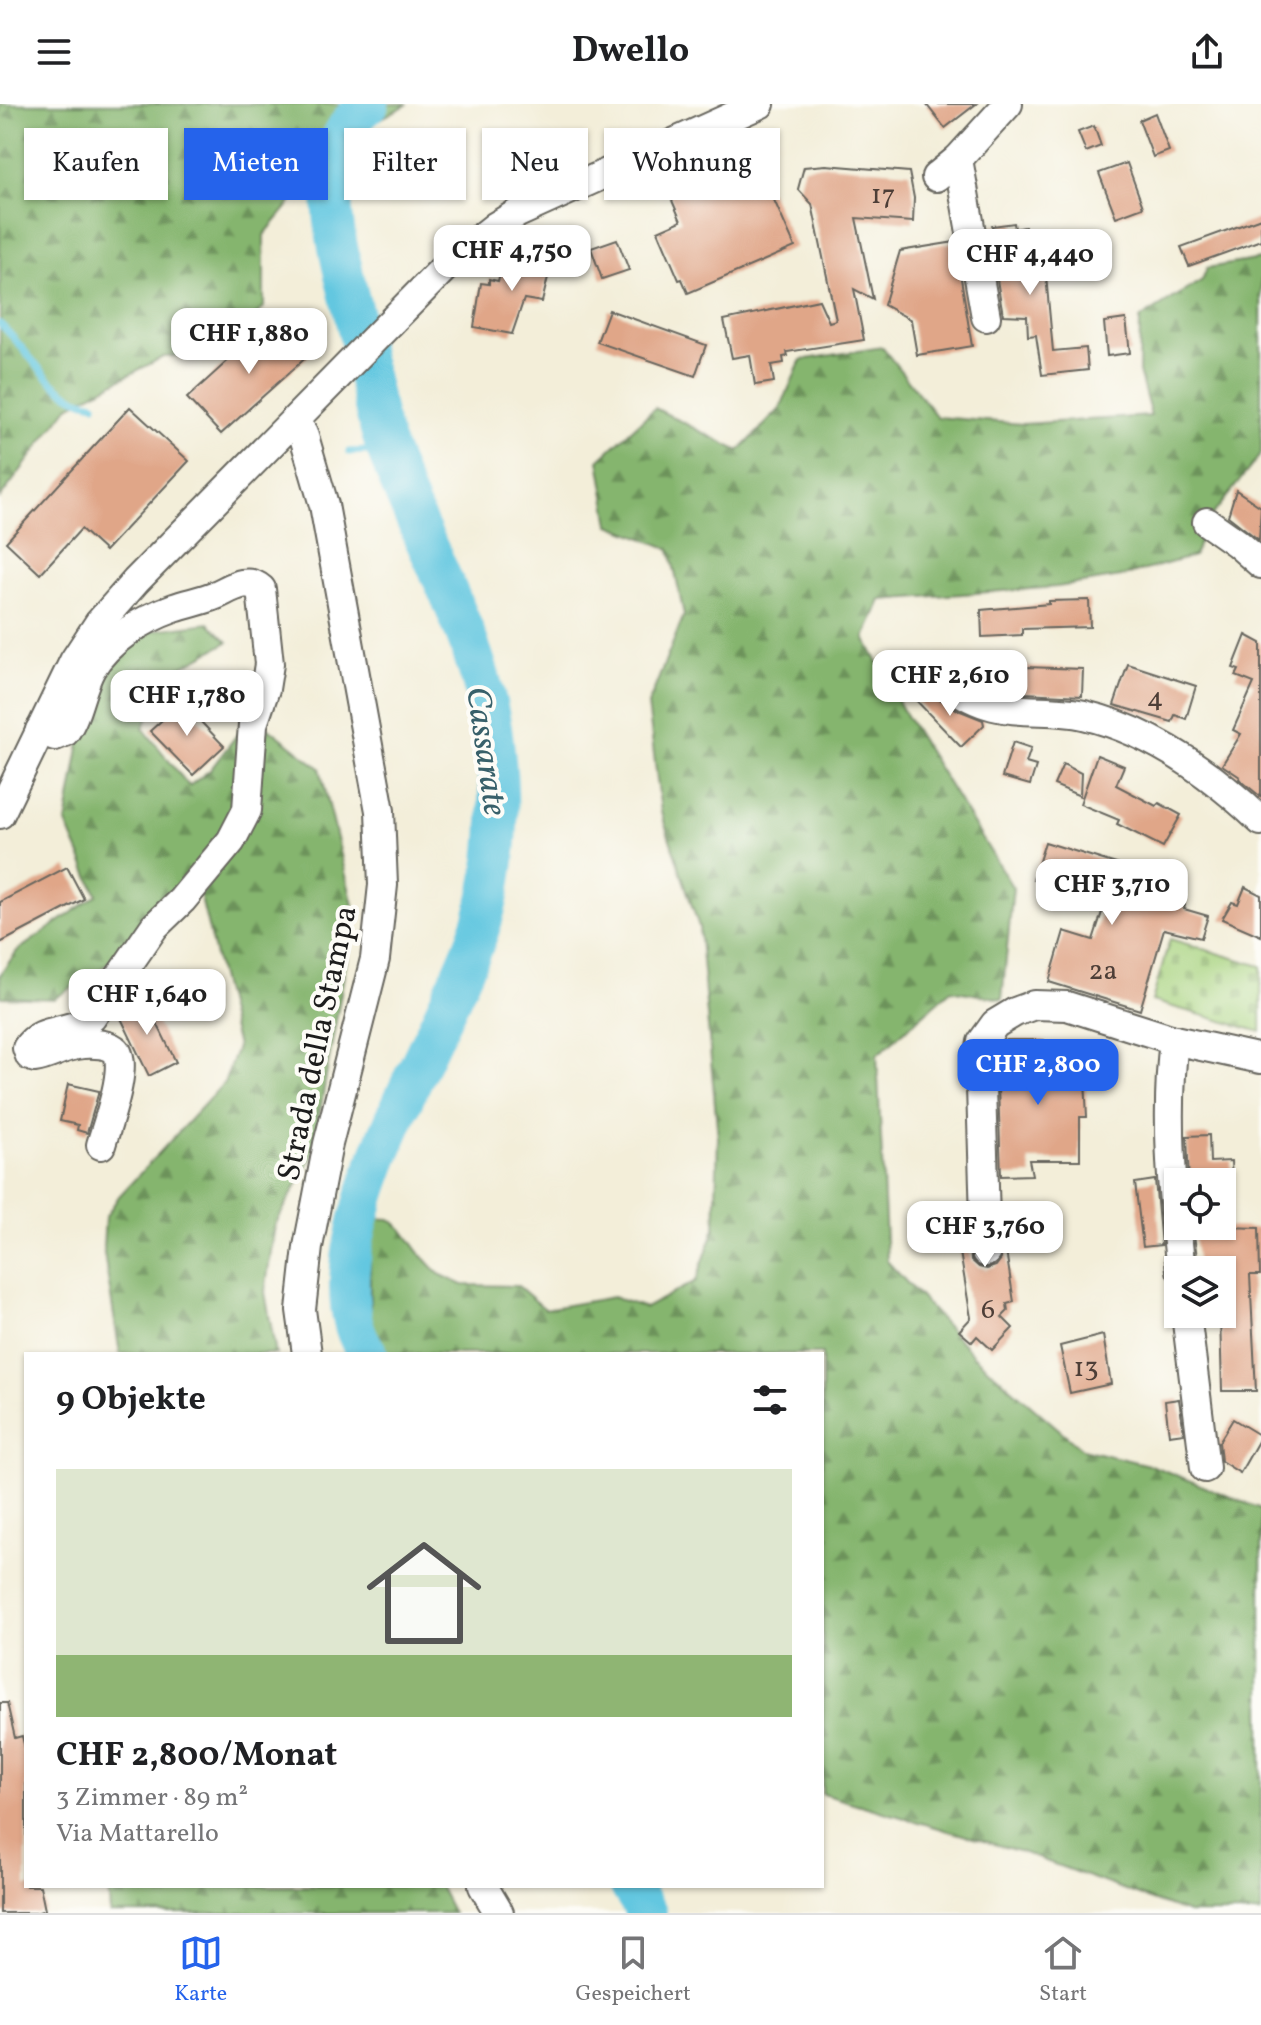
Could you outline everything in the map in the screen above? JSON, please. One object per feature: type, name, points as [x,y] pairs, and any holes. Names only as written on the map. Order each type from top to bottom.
[{"type":"street","points":[[0,814],[74,661],[99,623],[341,370],[447,265],[496,226],[518,213],[760,104]]},
{"type":"street","points":[[936,177],[958,159],[1008,104]]},
{"type":"street","points":[[958,159],[986,317]]},
{"type":"street","name":"Strada della Stampa","points":[[293,422],[303,433],[324,505],[371,754],[380,811],[383,872],[375,959],[328,1144],[308,1247],[301,1310],[307,1352]]},
{"type":"street","points":[[1207,522],[1261,564]]},
{"type":"street","points":[[40,730],[55,736],[65,732],[92,667],[110,645],[133,628],[168,610],[242,584],[250,582],[261,589],[269,664],[265,689],[253,724],[249,800],[240,825],[209,869],[154,927],[92,1017],[79,1026],[33,1040],[27,1048],[30,1056],[35,1058],[83,1044],[112,1047],[116,1051],[120,1061],[119,1077],[101,1145]]},
{"type":"street","points":[[933,675],[987,704],[1082,715],[1126,730],[1196,766],[1261,821]]},
{"type":"street","points":[[986,1252],[980,1054],[989,1030],[1015,1012],[1034,1005],[1067,1006],[1174,1040],[1261,1059]]},
{"type":"street","points":[[1174,1040],[1169,1078],[1169,1123],[1180,1256]]},
{"type":"street","points":[[1188,1328],[1205,1468]]},
{"type":"street","points":[[484,1888],[499,1913]]},
{"type":"green space","points":[[0,104],[408,104],[363,128],[344,128],[344,139],[328,159],[328,128],[184,128],[184,200],[293,200],[264,235],[264,307],[219,352],[163,357],[69,406],[0,498]]},
{"type":"green space","points":[[1261,259],[1261,454],[1207,522],[1194,556],[1121,577],[1057,587],[881,600],[865,638],[905,714],[1013,888],[1002,999],[951,990],[877,1055],[887,1261],[974,1356],[1082,1449],[1153,1466],[1261,1509],[1261,1913],[1188,1913],[1018,1851],[824,1795],[824,1352],[370,1352],[370,1218],[390,1219],[439,1274],[463,1285],[518,1286],[545,1309],[613,1297],[645,1308],[696,1281],[715,1228],[718,1138],[699,927],[661,812],[648,705],[684,615],[670,549],[610,525],[599,460],[655,408],[739,451],[780,409],[801,360],[882,347],[937,417],[1023,424],[1151,416],[1139,372],[1140,319],[1202,280],[1207,268]]},
{"type":"green space","points":[[209,623],[228,642],[170,673],[143,728],[189,786],[210,770],[252,715],[320,768],[355,913],[312,1157],[275,1225],[265,1292],[276,1352],[120,1352],[103,1247],[105,1218],[119,1196],[224,1083],[237,1047],[200,894],[132,948],[54,999],[1,997],[0,975],[17,951],[97,895],[66,823],[88,695],[140,632]]},
{"type":"green space","points":[[1170,939],[1261,966],[1261,1032],[1152,1001]]},
{"type":"green space","points":[[108,1888],[440,1888],[453,1913],[110,1913]]},
{"type":"building","points":[[926,104],[976,104],[945,128]]},
{"type":"building","points":[[1155,113],[1169,151],[1153,157],[1139,120]]},
{"type":"building","points":[[1094,126],[1101,146],[1086,152],[1078,132]]},
{"type":"building","points":[[1127,163],[1143,207],[1116,217],[1099,173]]},
{"type":"building","points":[[826,165],[909,172],[914,198],[913,222],[856,218],[873,299],[854,289],[864,340],[787,352],[788,356],[783,357],[784,363],[771,365],[774,382],[755,385],[750,355],[732,358],[724,320],[819,300],[829,322],[836,320],[812,204],[798,189],[804,167]]},
{"type":"building","points":[[672,200],[774,200],[795,247],[688,293],[682,279],[679,280],[658,231],[681,221]]},
{"type":"building","points":[[1261,218],[1261,240],[1189,266],[1181,247]]},
{"type":"building","points":[[1014,223],[1015,229],[1025,227],[1029,254],[1035,253],[1037,265],[1045,265],[1053,351],[1086,348],[1088,370],[1042,375],[1036,335],[1028,336],[1027,316],[1003,315],[989,233],[993,233],[992,226]]},
{"type":"building","points":[[617,239],[629,270],[602,279],[591,248]]},
{"type":"building","points":[[955,242],[972,346],[917,355],[911,320],[884,305],[900,251]]},
{"type":"building","points":[[543,249],[559,259],[549,273],[542,302],[524,299],[512,334],[474,327],[481,283],[489,284],[489,279],[498,281],[504,260],[531,268]]},
{"type":"building","points":[[609,310],[706,345],[695,376],[597,342]]},
{"type":"building","points":[[276,317],[310,354],[221,434],[187,398]]},
{"type":"building","points":[[1126,319],[1130,353],[1107,356],[1104,322]]},
{"type":"building","points":[[130,407],[189,461],[105,551],[81,529],[40,574],[6,542]]},
{"type":"building","points":[[1236,490],[1261,507],[1259,540],[1228,516]]},
{"type":"building","points":[[1089,600],[1090,627],[1022,629],[1022,635],[982,637],[981,610],[1049,604],[1049,601]]},
{"type":"building","points":[[1246,635],[1261,643],[1261,797],[1222,765],[1241,734],[1233,730],[1254,683],[1236,676],[1239,670],[1233,668]]},
{"type":"building","points":[[1128,664],[1196,686],[1186,719],[1175,715],[1172,722],[1114,705]]},
{"type":"building","points":[[1025,667],[1083,669],[1082,696],[1025,693]]},
{"type":"building","points":[[909,693],[933,695],[983,720],[984,725],[961,747]]},
{"type":"building","points":[[182,702],[224,746],[193,775],[150,731]]},
{"type":"building","points":[[1013,742],[1031,748],[1026,763],[1036,766],[1030,785],[1002,777]]},
{"type":"building","points":[[1097,755],[1124,766],[1116,785],[1181,815],[1163,847],[1117,824],[1119,820],[1080,804]]},
{"type":"building","points":[[1063,764],[1081,773],[1080,796],[1054,785]]},
{"type":"building","points":[[1045,842],[1142,872],[1137,890],[1185,905],[1184,909],[1208,916],[1201,938],[1164,929],[1140,1010],[1049,982],[1064,931],[1093,940],[1103,909],[1098,907],[1101,897],[1058,883],[1057,887],[1033,880]]},
{"type":"building","points":[[67,867],[84,899],[0,943],[0,902]]},
{"type":"building","points":[[1245,887],[1261,895],[1261,936],[1222,919],[1232,902],[1238,904]]},
{"type":"building","points":[[145,999],[176,1062],[149,1076],[118,1012]]},
{"type":"building","points":[[1004,1040],[1044,1040],[1045,1064],[1084,1062],[1087,1117],[1080,1117],[1080,1160],[1029,1160],[1032,1175],[1001,1176],[997,1055]]},
{"type":"building","points":[[68,1084],[99,1091],[87,1133],[77,1130],[78,1125],[60,1121]]},
{"type":"building","points":[[1209,1135],[1210,1162],[1231,1161],[1231,1168],[1188,1168],[1187,1136]]},
{"type":"building","points":[[1155,1180],[1161,1245],[1143,1247],[1135,1183]]},
{"type":"building","points":[[1033,1208],[1034,1249],[1006,1251],[1014,1302],[1007,1304],[1008,1311],[1002,1317],[1013,1328],[992,1350],[977,1336],[972,1342],[959,1331],[971,1318],[959,1246],[927,1246],[926,1213],[968,1212],[971,1260],[987,1269],[996,1266],[1001,1259],[1002,1210]]},
{"type":"building","points":[[1236,1227],[1259,1228],[1260,1275],[1250,1275],[1256,1391],[1222,1391],[1220,1328],[1236,1328],[1236,1256],[1197,1256],[1195,1240],[1236,1240]]},
{"type":"building","points":[[1103,1335],[1111,1384],[1070,1393],[1060,1346]]},
{"type":"building","points":[[1179,1399],[1184,1433],[1169,1435],[1165,1401]]},
{"type":"building","points":[[1233,1419],[1261,1436],[1240,1473],[1221,1461],[1219,1442]]},
{"type":"building","points":[[0,1703],[7,1703],[15,1738],[22,1736],[24,1744],[24,1888],[40,1888],[45,1910],[0,1913]]},
{"type":"waterway","name":"Cassarate","points":[[367,1352],[351,1311],[351,1259],[364,1201],[386,1139],[466,964],[483,919],[493,875],[499,809],[494,742],[477,666],[382,438],[338,250],[332,204],[335,158],[347,128],[369,104]]},
{"type":"waterway","points":[[0,324],[54,383],[66,393],[95,404]]},
{"type":"waterway","points":[[349,452],[386,450]]},
{"type":"waterway","name":"Cassarate","points":[[631,1888],[647,1913]]}]
